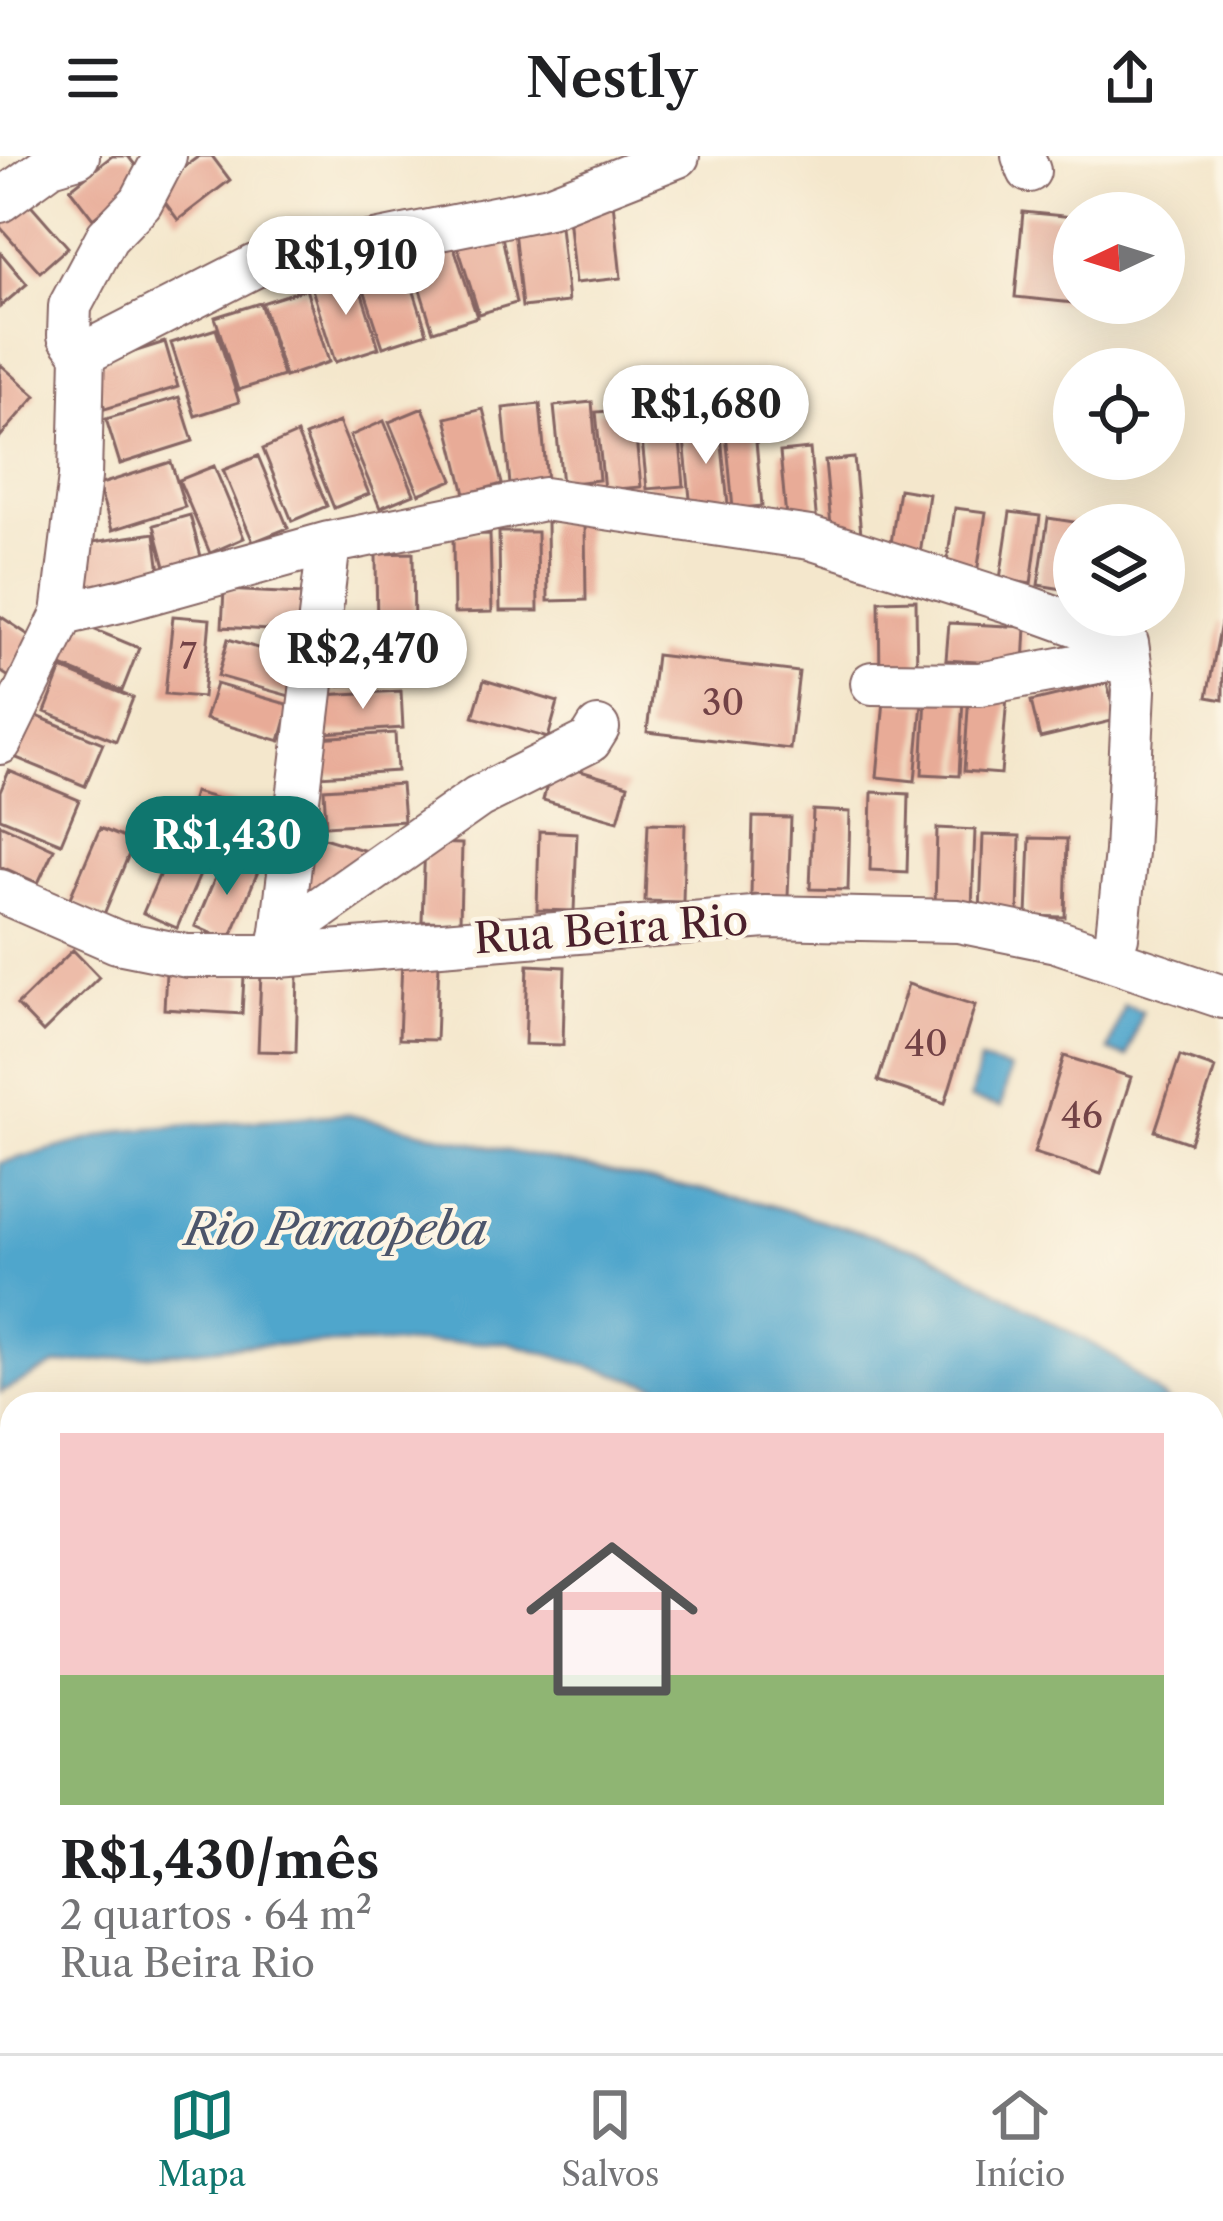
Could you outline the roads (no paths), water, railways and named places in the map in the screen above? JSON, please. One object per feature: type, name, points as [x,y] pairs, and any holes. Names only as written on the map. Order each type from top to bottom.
[{"type":"street","points":[[0,201],[51,164],[78,156]]},
{"type":"street","points":[[0,743],[63,614],[80,477],[83,354],[69,334],[70,306],[107,237],[141,202],[165,156]]},
{"type":"street","points":[[83,354],[255,266],[549,207],[678,156]]},
{"type":"street","points":[[63,614],[329,543],[544,499],[810,538],[1027,607],[1126,643],[1134,690],[1130,793],[1117,937],[1109,959]]},
{"type":"street","points":[[280,946],[329,543]]},
{"type":"street","points":[[872,683],[980,684],[1129,656]]},
{"type":"street","points":[[280,946],[478,797],[590,741],[598,728]]},
{"type":"street","name":"Rua Beira Rio","points":[[0,891],[118,942],[187,956],[280,946],[766,917],[958,922],[1057,941],[1223,997]]},
{"type":"water","points":[[1124,1005],[1142,1011],[1127,1057],[1108,1051]]},
{"type":"water","points":[[980,1061],[1010,1069],[1001,1107],[970,1099]]},
{"type":"water","name":"Rio Paraopeba","points":[[345,1114],[759,1202],[930,1253],[1110,1354],[1156,1392],[676,1392],[507,1342],[246,1345],[55,1365],[0,1392],[0,1163],[125,1130]]}]
